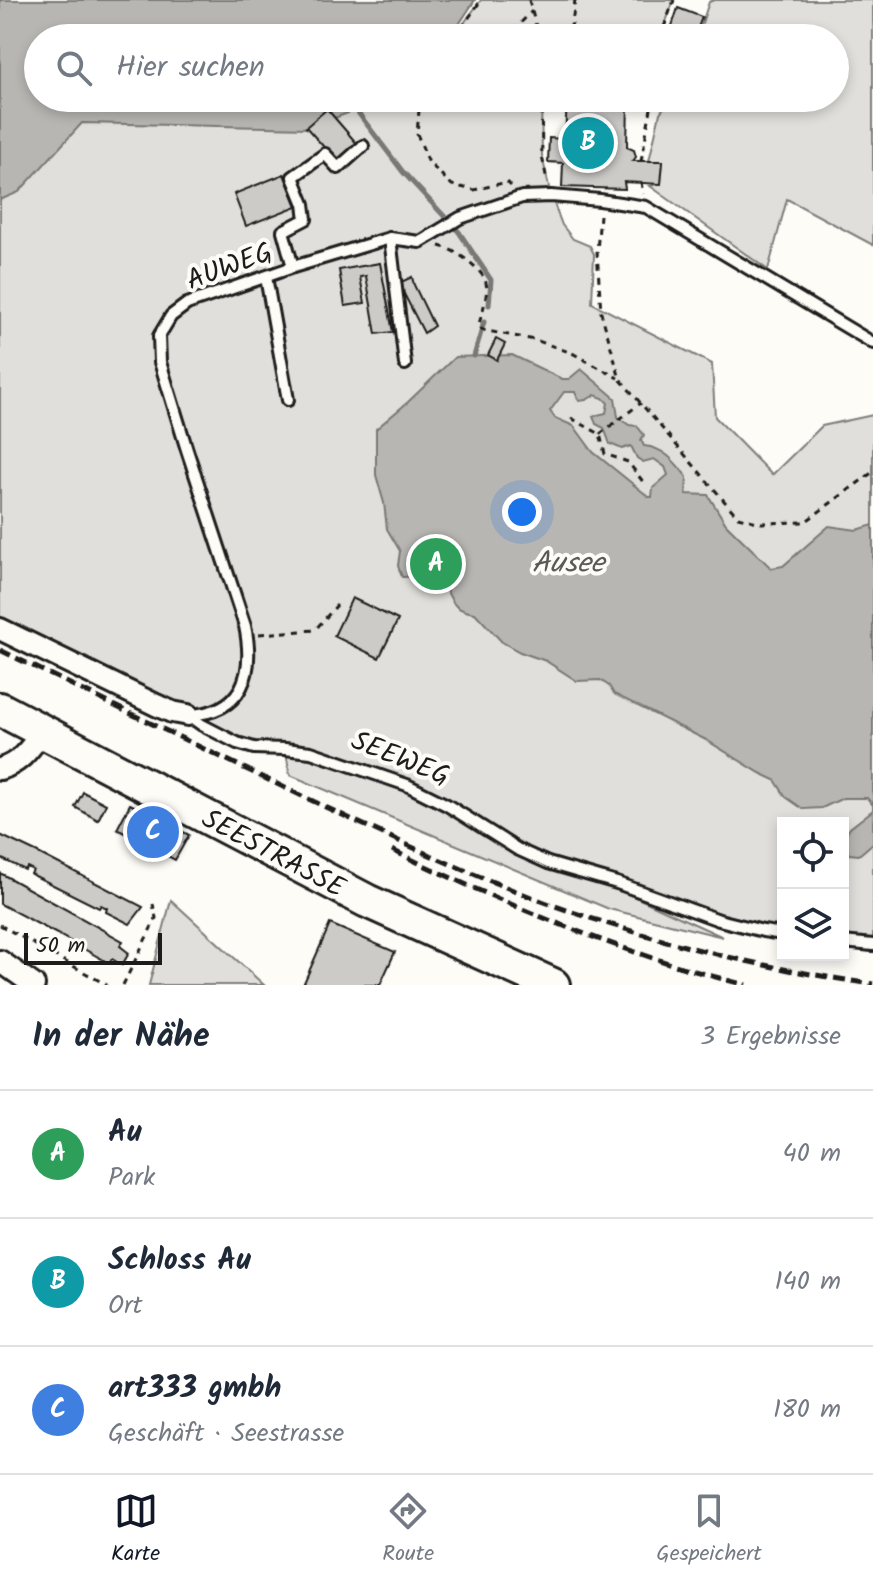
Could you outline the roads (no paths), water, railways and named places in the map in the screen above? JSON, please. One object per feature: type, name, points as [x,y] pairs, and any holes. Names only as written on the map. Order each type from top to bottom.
[{"type":"main road","name":"SEESTRASSE","points":[[0,709],[367,901],[553,985]]},
{"type":"street","name":"SEEWEG","points":[[0,629],[156,705],[188,715]]},
{"type":"street","points":[[0,769],[23,757],[43,731]]},
{"type":"street","points":[[0,961],[34,985]]},
{"type":"lane","points":[[293,267],[283,231],[306,219],[304,204],[293,177],[325,154],[338,168],[363,146]]},
{"type":"lane","name":"AUWEG","points":[[188,715],[201,715],[217,709],[238,692],[250,660],[250,646],[160,362],[159,336],[171,316],[187,304],[293,267],[390,238],[420,242],[460,218],[522,197],[551,196],[646,207],[873,343]]},
{"type":"lane","points":[[390,238],[405,364]]},
{"type":"lane","points":[[266,277],[288,400]]},
{"type":"lane","name":"SEEWEG","points":[[188,715],[237,743],[254,748],[311,752],[407,785],[447,805],[517,849],[548,863],[617,883],[719,920],[777,933]]},
{"type":"lane","points":[[849,943],[873,945]]},
{"type":"water","points":[[0,0],[475,0],[459,24],[24,24],[24,112],[351,112],[308,128],[82,123],[19,192],[0,200]]},
{"type":"water","name":"Ausee","points":[[512,355],[562,379],[569,379],[581,369],[615,398],[618,417],[629,425],[637,426],[644,435],[641,440],[644,446],[664,453],[678,466],[687,477],[686,494],[708,495],[726,524],[771,568],[783,566],[829,526],[857,530],[873,525],[873,805],[867,798],[843,798],[822,808],[803,809],[786,797],[775,780],[706,740],[614,694],[600,680],[577,681],[546,661],[502,642],[475,613],[454,604],[443,582],[430,576],[402,577],[398,566],[400,551],[387,529],[376,475],[376,429],[455,357]],"holes":[[[564,392],[575,392],[579,401],[595,395],[608,403],[606,413],[593,416],[596,424],[604,428],[610,444],[622,449],[631,446],[643,462],[654,459],[665,467],[668,475],[653,488],[652,497],[593,452],[574,426],[555,418],[550,411]]]},
{"type":"water","points":[[873,810],[873,843],[859,855],[849,854],[850,828]]},
{"type":"waterway","points":[[358,112],[403,172],[459,232],[491,280],[489,305]]},
{"type":"waterway","points":[[474,356],[484,322]]},
{"type":"railway","points":[[0,650],[378,832],[537,899],[619,927],[713,953],[777,968],[873,984]]},
{"type":"railway","points":[[392,850],[478,890],[610,943],[746,985]]},
{"type":"place","name":"Schloss Au","points":[[588,143]]},
{"type":"place","name":"Au","points":[[436,564]]},
{"type":"place","name":"art333 gmbh","points":[[153,832]]}]
